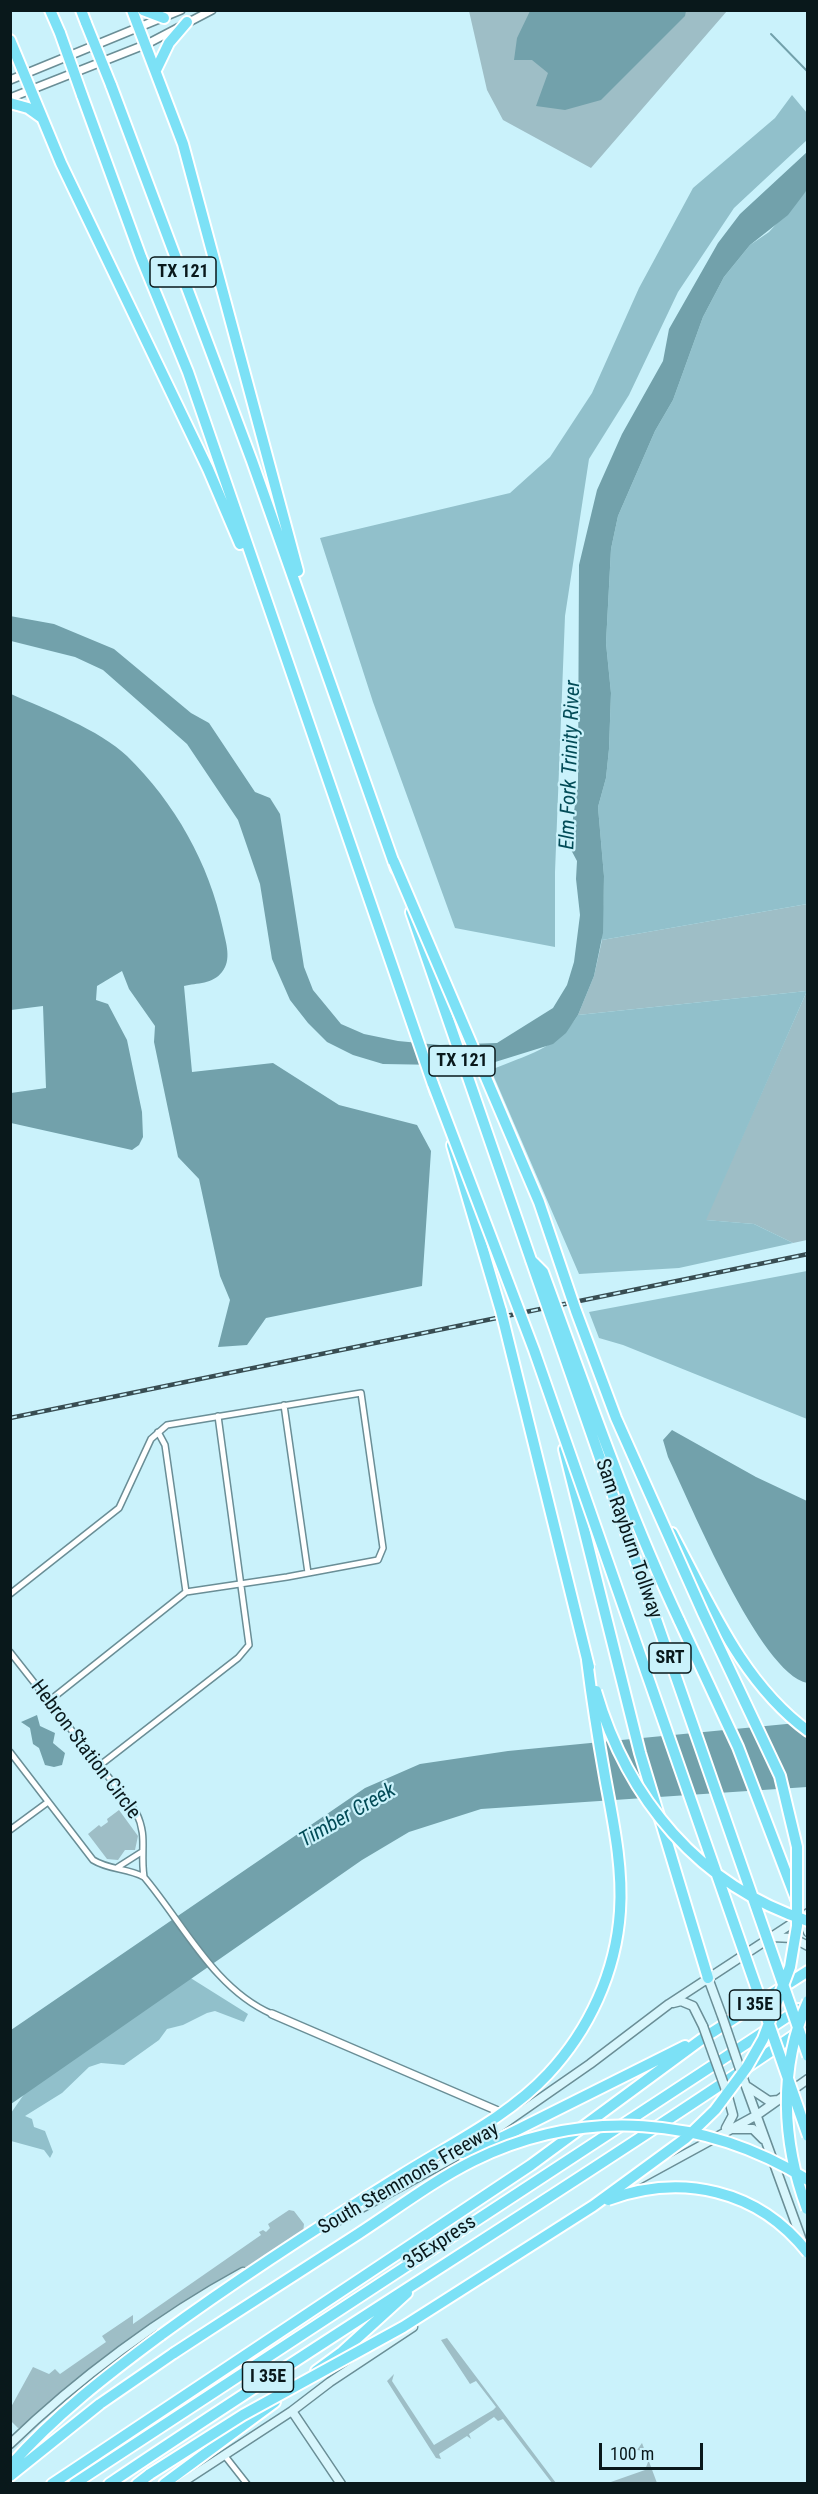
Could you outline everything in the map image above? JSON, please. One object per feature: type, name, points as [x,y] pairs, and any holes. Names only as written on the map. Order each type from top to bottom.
[{"type":"highway","name":"TX 121","points":[[50,10],[141,257],[188,372],[433,1084],[550,1396]]},
{"type":"highway","name":"TX 121","points":[[81,10],[252,461],[531,1260]]},
{"type":"highway","points":[[132,10],[147,44],[189,164],[315,639]]},
{"type":"highway","points":[[142,10],[164,18]]},
{"type":"highway","points":[[156,70],[168,43],[187,22]]},
{"type":"highway","points":[[10,56],[11,42]]},
{"type":"highway","points":[[11,42],[104,255],[208,469],[266,604]]},
{"type":"highway","points":[[10,103],[28,108],[43,119]]},
{"type":"highway","points":[[137,2484],[243,2415],[403,2327],[593,2206],[686,2138],[715,2110],[747,2067],[776,2008],[790,1967],[797,1926],[799,1884],[797,1846],[780,1776],[703,1613],[655,1500],[616,1418],[539,1202],[393,862]]},
{"type":"highway","points":[[433,1084],[501,1311],[587,1660],[615,1746],[644,1799],[679,1842],[731,1885],[760,1902],[806,1917]]},
{"type":"highway","points":[[531,1260],[543,1272],[651,1562],[738,1747],[796,1899],[806,1917]]},
{"type":"highway","name":"Sam Rayburn Tollway","points":[[531,1260],[807,2056]]},
{"type":"highway","points":[[550,1396],[640,1753],[708,1978]]},
{"type":"highway","name":"Sam Rayburn Tollway","points":[[550,1396],[807,2136]]},
{"type":"highway","points":[[655,1500],[745,1666],[779,1707],[807,1731]]},
{"type":"highway","points":[[10,2466],[50,2424],[87,2391],[161,2334],[356,2203],[507,2108],[547,2075],[579,2034],[607,1978],[618,1931],[621,1896],[617,1843],[594,1719],[587,1660]]},
{"type":"highway","name":"I 35E","points":[[52,2484],[531,2165],[702,2039],[807,1971]]},
{"type":"highway","points":[[807,2002],[792,2051],[786,2106],[795,2177],[807,2210]]},
{"type":"highway","name":"35Express","points":[[74,2484],[807,2002]]},
{"type":"highway","name":"I 35E","points":[[109,2484],[288,2363],[704,2097],[807,2026]]},
{"type":"highway","points":[[462,2153],[503,2137],[652,2061],[702,2039]]},
{"type":"highway","points":[[10,2476],[100,2404],[174,2353],[456,2171],[527,2140],[606,2126],[668,2128],[706,2134],[739,2145],[762,2154],[807,2180]]},
{"type":"highway","points":[[593,2206],[632,2191],[658,2186],[682,2186],[714,2191],[741,2200],[772,2218],[807,2253]]},
{"type":"highway","points":[[164,2484],[342,2352],[429,2273]]},
{"type":"main road","points":[[806,1917],[807,1932]]},
{"type":"main road","name":"South Stemmons Freeway","points":[[10,2444],[98,2369],[203,2294],[462,2153],[669,2004],[771,1936],[806,1917]]},
{"type":"main road","points":[[771,1936],[793,1938],[807,1946]]},
{"type":"main road","points":[[708,1978],[807,2258]]},
{"type":"main road","points":[[669,2004],[687,2002],[698,2012],[733,2115],[724,2131]]},
{"type":"main road","points":[[180,2484],[292,2411],[367,2356],[606,2198],[724,2131],[757,2115],[807,2079]]},
{"type":"main road","points":[[745,2082],[755,2094],[769,2101],[779,2100]]},
{"type":"main road","points":[[724,2131],[753,2129],[767,2145]]},
{"type":"main road","points":[[292,2411],[341,2484]]},
{"type":"street","points":[[10,80],[181,10]]},
{"type":"street","points":[[10,98],[147,44],[212,10]]},
{"type":"street","points":[[10,1594],[120,1508],[151,1439],[166,1425],[361,1393],[383,1548],[381,1555],[372,1563],[186,1592],[49,1701]]},
{"type":"street","points":[[284,1405],[308,1574]]},
{"type":"street","points":[[99,1766],[238,1658],[246,1651],[250,1640],[218,1416]]},
{"type":"street","points":[[158,1432],[165,1444],[186,1592]]},
{"type":"street","name":"Hebron Station Circle","points":[[10,1652],[136,1812],[144,1829],[140,1853],[144,1877]]},
{"type":"street","points":[[10,1752],[93,1860],[105,1867],[132,1871],[144,1877],[227,1985],[256,2007],[512,2118]]},
{"type":"street","points":[[10,1830],[48,1802]]},
{"type":"street","points":[[117,1868],[127,1864],[140,1853]]},
{"type":"street","points":[[225,2456],[247,2484]]},
{"type":"shaded area","points":[[469,11],[727,11],[591,168],[503,120],[487,90]]},
{"type":"shaded area","points":[[792,95],[807,113],[807,140],[734,208],[678,292],[629,395],[589,459],[565,616],[555,872],[555,947],[455,928],[373,702],[320,538],[510,493],[550,457],[592,393],[639,288],[693,188],[775,118]]},
{"type":"shaded area","points":[[807,190],[807,904],[602,940],[604,876],[598,807],[606,778],[609,749],[611,693],[606,643],[611,549],[618,516],[655,431],[673,400],[703,317],[724,277],[750,245],[769,232]]},
{"type":"shaded area","points":[[807,904],[807,991],[578,1015],[594,976],[602,940]]},
{"type":"shaded area","points":[[807,991],[807,1240],[793,1243],[754,1224],[705,1220]]},
{"type":"shaded area","points":[[807,991],[706,1220],[754,1224],[793,1243],[679,1268],[579,1274],[491,1070],[540,1050],[570,1027],[578,1015]]},
{"type":"shaded area","points":[[807,1271],[807,1419],[623,1345],[599,1338],[589,1312]]},
{"type":"shaded area","points":[[119,1810],[138,1836],[135,1850],[125,1850],[118,1860],[107,1859],[88,1834],[99,1825],[101,1827],[108,1822],[107,1819]]},
{"type":"shaded area","points":[[189,1977],[248,2014],[244,2022],[215,2011],[207,2013],[183,2025],[167,2029],[159,2040],[124,2065],[101,2063],[89,2067],[62,2093],[25,2116],[32,2119],[34,2127],[45,2131],[53,2152],[50,2158],[44,2150],[11,2141],[11,2113],[27,2090]]},
{"type":"shaded area","points":[[289,2210],[294,2211],[304,2224],[303,2233],[299,2237],[203,2292],[23,2427],[18,2428],[11,2421],[11,2407],[33,2367],[49,2374],[55,2369],[60,2374],[106,2342],[102,2336],[133,2315],[133,2324],[261,2235],[259,2232],[263,2230],[266,2232],[270,2228],[268,2224]]},
{"type":"shaded area","points":[[447,2338],[556,2483],[552,2483],[503,2419],[498,2421],[494,2417],[469,2434],[471,2439],[467,2436],[439,2454],[441,2459],[436,2458],[387,2381],[394,2374],[392,2381],[434,2445],[493,2410],[496,2407],[476,2381],[470,2384],[441,2340]]},
{"type":"shaded area","points":[[642,2443],[657,2483],[608,2483],[645,2470],[648,2462],[644,2451],[637,2450]]},
{"type":"water","points":[[530,10],[686,11],[685,16],[601,100],[565,110],[536,106],[548,73],[532,60],[514,60],[517,38]]},
{"type":"water","points":[[807,152],[807,190],[788,215],[750,245],[724,277],[703,317],[673,400],[655,431],[618,516],[611,549],[606,643],[611,693],[609,749],[606,778],[598,807],[604,876],[603,933],[594,976],[578,1015],[566,1033],[553,1044],[492,1063],[383,1064],[353,1055],[327,1042],[290,1000],[272,959],[260,884],[238,820],[187,744],[103,670],[75,657],[11,641],[10,616],[54,624],[114,649],[191,713],[209,723],[255,792],[270,798],[280,814],[304,967],[313,990],[341,1024],[364,1034],[398,1041],[440,1045],[497,1043],[553,1008],[567,985],[574,962],[580,915],[576,879],[577,861],[569,846],[578,784],[579,565],[597,490],[622,434],[663,361],[669,329],[718,243],[740,214]]},
{"type":"water","points":[[11,694],[56,713],[116,746],[144,774],[188,835],[217,905],[228,957],[222,972],[214,979],[184,986],[192,1072],[273,1063],[339,1105],[417,1125],[431,1151],[422,1286],[266,1318],[247,1345],[218,1347],[230,1300],[220,1276],[199,1179],[178,1157],[154,1042],[155,1026],[129,989],[122,971],[97,986],[96,1000],[108,1004],[127,1040],[142,1112],[143,1137],[139,1145],[132,1150],[11,1123],[11,1093],[46,1088],[43,1006],[11,1010]]},
{"type":"water","points":[[672,1430],[756,1477],[807,1501],[807,1683],[788,1672],[769,1650],[728,1584],[668,1457],[663,1440]]},
{"type":"water","points":[[37,1715],[40,1726],[55,1733],[53,1743],[65,1753],[62,1765],[54,1767],[45,1765],[39,1748],[33,1744],[30,1728],[21,1722]]},
{"type":"water","name":"Timber Creek","points":[[807,1722],[807,1787],[481,1809],[409,1832],[362,1860],[11,2104],[11,2030],[365,1788],[420,1764],[508,1751]]},
{"type":"waterway","points":[[771,34],[808,72]]},
{"type":"railway","points":[[10,1418],[808,1254]]},
{"type":"water label","name":"Elm Fork Trinity River","points":[[571,765]]}]
